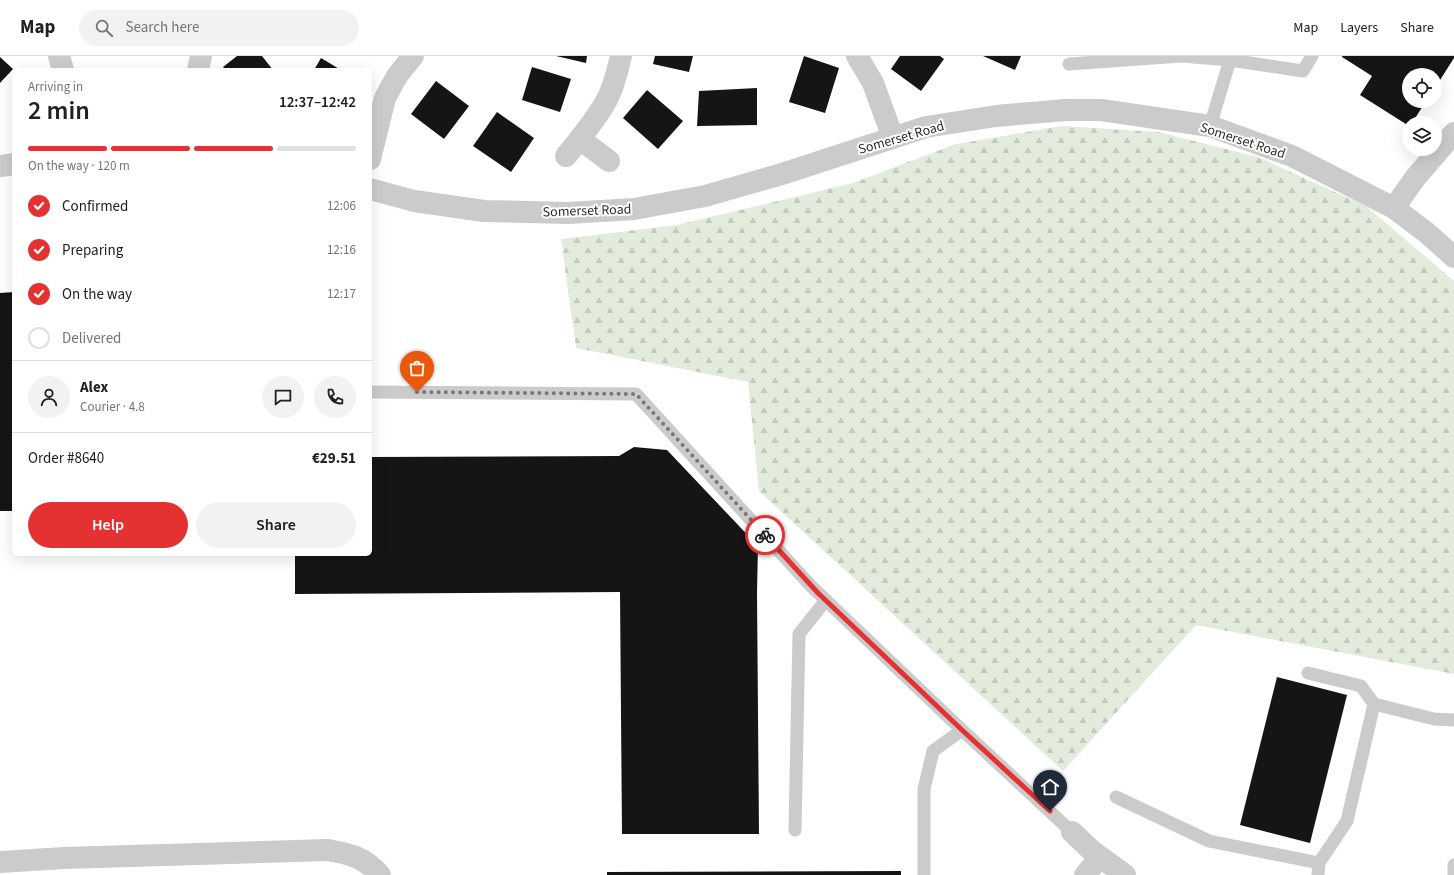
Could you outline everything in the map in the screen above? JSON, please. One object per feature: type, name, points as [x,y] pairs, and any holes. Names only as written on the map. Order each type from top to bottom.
[{"type":"street","points":[[59,56],[62,68]]},
{"type":"street","points":[[198,68],[201,56]]},
{"type":"street","points":[[372,151],[384,98],[396,76],[413,56]]},
{"type":"street","points":[[566,156],[606,102],[621,56]]},
{"type":"street","points":[[857,56],[874,83],[893,138]]},
{"type":"street","name":"Somerset Road","points":[[372,190],[414,201],[484,211],[568,213],[634,209],[705,196],[782,174],[926,127],[996,116],[1066,110],[1101,110],[1210,126],[1292,156],[1394,208],[1427,233],[1454,257]]},
{"type":"street","points":[[1394,208],[1415,178],[1454,133]]},
{"type":"street","points":[[580,139],[609,161]]},
{"type":"street","points":[[0,166],[12,164]]},
{"type":"street","points":[[1072,832],[1100,857],[1125,875]]},
{"type":"street","points":[[0,862],[64,858],[328,850],[352,854],[373,867],[380,875]]},
{"type":"street","points":[[1085,875],[1100,857]]},
{"type":"street","points":[[15,875],[64,858]]},
{"type":"lane","points":[[1069,64],[1181,56],[1230,60],[1303,71],[1312,56]]},
{"type":"lane","points":[[1210,126],[1230,60]]},
{"type":"lane","points":[[372,392],[636,394],[811,586],[962,730],[1072,832]]},
{"type":"lane","points":[[795,830],[799,634],[826,600]]},
{"type":"lane","points":[[1308,673],[1361,686],[1374,704],[1434,719],[1454,720]]},
{"type":"lane","points":[[1116,797],[1209,841],[1319,869],[1347,821],[1374,704]]},
{"type":"lane","points":[[924,875],[924,789],[933,751],[962,730]]},
{"type":"lane","points":[[1454,865],[1454,875]]},
{"type":"green space","points":[[1062,126],[1158,132],[1258,157],[1366,206],[1454,281],[1454,674],[1196,625],[1063,771],[759,491],[748,382],[576,348],[561,239],[677,225],[853,183],[956,144]]},
{"type":"building","points":[[237,56],[262,56],[271,68],[224,68],[223,67]]},
{"type":"building","points":[[556,56],[587,56],[586,63]]},
{"type":"building","points":[[655,56],[693,56],[689,72],[653,64]]},
{"type":"building","points":[[804,56],[839,68],[825,113],[789,102]]},
{"type":"building","points":[[900,56],[940,56],[944,59],[921,91],[891,69]]},
{"type":"building","points":[[983,56],[1021,56],[1015,70]]},
{"type":"building","points":[[1454,56],[1454,58],[1442,77],[1442,68],[1402,68],[1402,108],[1422,108],[1416,116],[1402,116],[1402,122],[1360,95],[1372,76],[1342,57]]},
{"type":"building","points":[[0,57],[12,68],[12,70],[0,83]]},
{"type":"building","points":[[321,58],[338,68],[315,68]]},
{"type":"building","points":[[532,67],[571,79],[560,112],[522,100]]},
{"type":"building","points":[[436,81],[469,106],[444,139],[411,114]]},
{"type":"building","points":[[757,88],[757,125],[697,126],[699,91]]},
{"type":"building","points":[[647,90],[683,121],[658,149],[623,118]]},
{"type":"building","points":[[497,112],[534,138],[511,172],[473,146]]},
{"type":"building","points":[[12,292],[12,511],[0,511],[0,293]]},
{"type":"building","points":[[634,447],[667,450],[758,546],[759,834],[622,834],[620,592],[295,594],[295,556],[372,556],[372,457],[619,456]]},
{"type":"building","points":[[1277,677],[1347,695],[1310,843],[1240,825]]},
{"type":"building","points":[[901,871],[901,875],[607,875],[607,872]]},
{"type":"way so far","points":[[417,392],[636,394],[765,535]]},
{"type":"route","points":[[765,535],[818,593],[962,730],[1050,811]]}]
